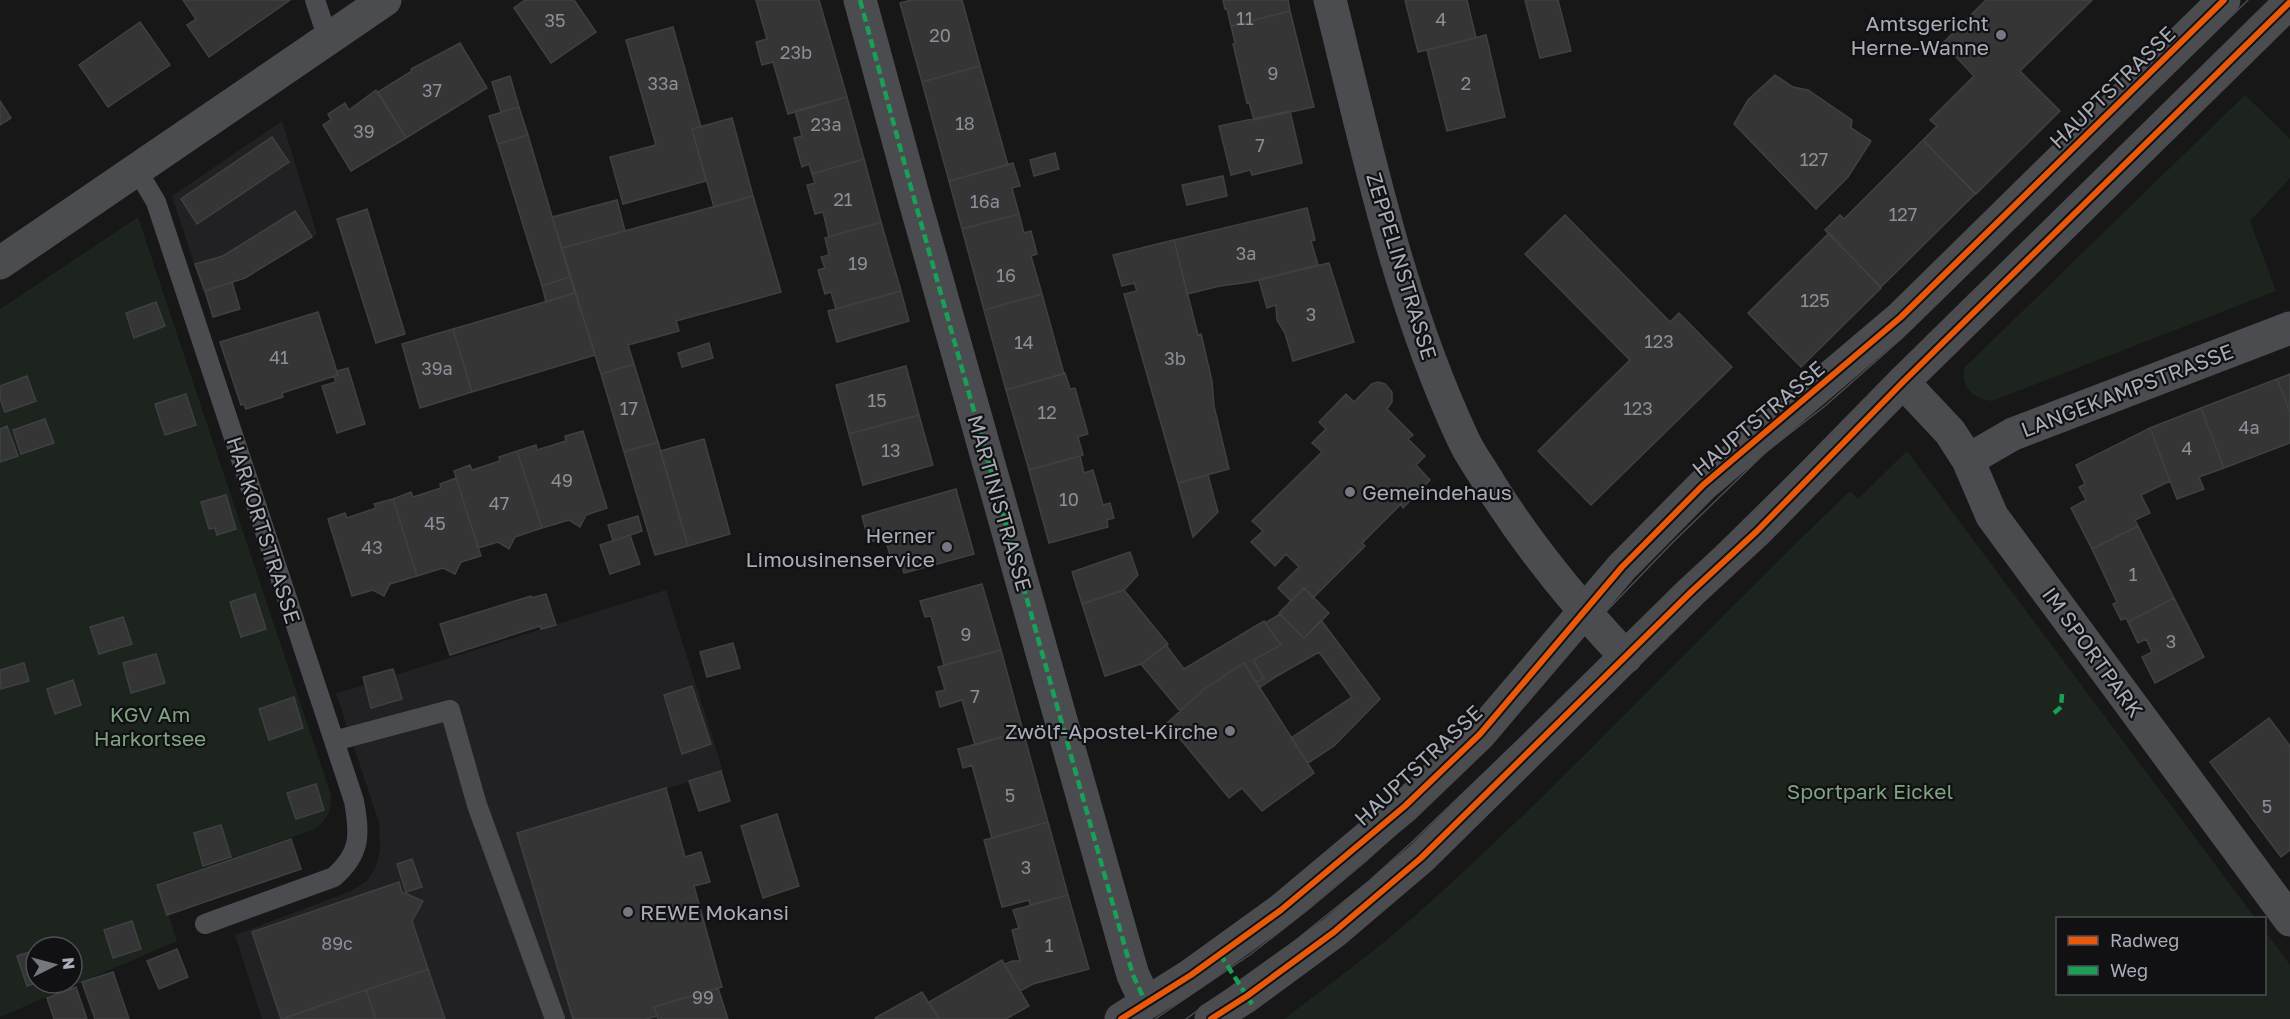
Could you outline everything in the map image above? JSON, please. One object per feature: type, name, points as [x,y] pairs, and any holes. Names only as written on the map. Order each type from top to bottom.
[{"type":"street","points":[[0,263],[385,0]]},
{"type":"street","name":"MARTINISTRASSE","points":[[860,0],[1133,975],[1133,1011]]},
{"type":"street","name":"ZEPPELINSTRASSE","points":[[1330,0],[1371,165],[1418,331],[1464,441],[1518,528],[1584,612],[1626,657]]},
{"type":"street","name":"HAUPTSTRASSE","points":[[1133,1011],[1191,975],[1281,910],[1405,806],[1480,734],[1622,567],[1703,485],[1869,346],[2224,0]]},
{"type":"street","points":[[1211,1019],[1334,933],[1421,858],[1757,531],[1903,382],[2290,2]]},
{"type":"street","name":"LANGEKAMPSTRASSE","points":[[1968,460],[2013,434],[2290,328]]},
{"type":"street","points":[[1869,346],[1903,382]]},
{"type":"street","name":"IM SPORTPARK","points":[[1903,382],[1950,432],[1968,460],[1992,516],[2290,920]]},
{"type":"lane","points":[[315,0],[328,39]]},
{"type":"lane","name":"HARKORTSTRASSE","points":[[137,170],[156,202],[354,801],[358,837],[355,852],[334,878],[205,924]]},
{"type":"lane","points":[[334,741],[450,710],[477,805],[555,1019]]},
{"type":"shaded area","points":[[282,121],[317,234],[245,278],[203,291],[172,196]]},
{"type":"shaded area","points":[[666,590],[723,771],[666,789],[685,856],[701,852],[710,882],[694,887],[722,987],[654,1007],[658,1019],[445,1019],[428,969],[282,1019],[262,1019],[235,935],[351,891],[367,881],[376,867],[380,851],[379,823],[336,693],[365,685],[371,708],[402,699],[395,675]]},
{"type":"green space","points":[[2245,95],[2290,139],[2290,178],[2250,221],[2276,291],[1992,401],[1974,395],[1964,380],[1965,367]]},
{"type":"green space","name":"KGV Am Harkortsee","points":[[138,217],[331,795],[331,801],[328,815],[313,830],[158,883],[177,941],[84,981],[84,935],[24,935],[24,995],[51,995],[0,1017],[0,309]]},
{"type":"green space","name":"Sportpark Eickel","points":[[1907,451],[2254,917],[2056,917],[2056,995],[2266,995],[2266,932],[2290,965],[2290,1019],[1284,1019],[1394,934],[1466,869],[1850,491],[1858,499]]},
{"type":"building","points":[[183,0],[290,0],[209,57],[187,25],[196,19]]},
{"type":"building","points":[[525,0],[574,0],[596,32],[551,63],[514,8]]},
{"type":"building","points":[[756,0],[819,0],[847,97],[788,114],[773,62],[762,65],[756,42],[767,39]]},
{"type":"building","points":[[911,0],[962,0],[980,66],[922,82],[900,3]]},
{"type":"building","points":[[1223,0],[1288,0],[1290,11],[1231,26]]},
{"type":"building","points":[[1405,0],[1467,0],[1476,38],[1418,52]]},
{"type":"building","points":[[1525,0],[1558,0],[1571,51],[1540,58]]},
{"type":"building","points":[[1986,0],[2092,0],[2020,71],[2060,111],[1976,194],[1923,140],[1937,126],[1930,120],[1974,76],[1943,43]]},
{"type":"building","points":[[1290,11],[1314,107],[1254,120],[1249,102],[1247,103],[1231,26]]},
{"type":"building","points":[[140,22],[170,65],[108,107],[79,65]]},
{"type":"building","points":[[673,27],[701,127],[692,129],[706,181],[623,204],[610,157],[656,145],[626,40]]},
{"type":"building","points":[[1486,35],[1505,117],[1447,131],[1427,50]]},
{"type":"building","points":[[460,43],[487,88],[406,138],[378,92],[412,71],[411,69]]},
{"type":"building","points":[[980,66],[1008,165],[949,181],[922,82]]},
{"type":"building","points":[[1775,75],[1793,87],[1808,90],[1852,120],[1851,128],[1871,141],[1848,177],[1816,209],[1734,124],[1748,100]]},
{"type":"building","points":[[510,76],[519,107],[501,112],[492,82]]},
{"type":"building","points":[[376,90],[406,138],[351,171],[323,125],[331,120],[328,114],[345,103],[349,110]]},
{"type":"building","points":[[847,97],[864,159],[812,174],[809,164],[802,167],[794,138],[802,136],[795,111]]},
{"type":"building","points":[[0,101],[11,118],[0,125]]},
{"type":"building","points":[[519,107],[528,135],[498,144],[489,116]]},
{"type":"building","points":[[1290,111],[1302,163],[1252,175],[1250,170],[1231,175],[1219,126]]},
{"type":"building","points":[[732,118],[753,196],[714,207],[692,129]]},
{"type":"building","points":[[528,135],[570,277],[542,286],[498,144]]},
{"type":"building","points":[[272,137],[289,162],[197,224],[181,199]]},
{"type":"building","points":[[1923,140],[1975,194],[1881,287],[1825,230],[1840,215],[1844,219]]},
{"type":"building","points":[[1055,153],[1059,169],[1034,176],[1030,160]]},
{"type":"building","points":[[864,159],[881,222],[829,237],[823,212],[815,214],[807,185],[815,183],[812,174]]},
{"type":"building","points":[[1013,163],[1020,186],[1012,188],[1019,214],[962,229],[949,181]]},
{"type":"building","points":[[1223,176],[1227,196],[1187,205],[1182,185]]},
{"type":"building","points":[[753,196],[781,292],[676,321],[679,331],[628,345],[634,364],[601,374],[562,248]]},
{"type":"building","points":[[617,200],[625,231],[562,248],[552,217]]},
{"type":"building","points":[[1307,208],[1315,240],[1311,241],[1318,265],[1250,282],[1187,294],[1174,240]]},
{"type":"building","points":[[367,209],[405,334],[376,343],[337,219]]},
{"type":"building","points":[[295,211],[312,237],[245,278],[205,291],[195,264],[223,256]]},
{"type":"building","points":[[1019,214],[1024,233],[1031,231],[1037,254],[1031,256],[1042,294],[984,310],[962,229]]},
{"type":"building","points":[[1565,215],[1670,322],[1679,313],[1732,367],[1591,505],[1538,451],[1630,360],[1525,254]]},
{"type":"building","points":[[881,222],[901,291],[836,309],[831,292],[825,294],[818,270],[825,268],[821,257],[829,255],[825,238]]},
{"type":"building","points":[[1829,233],[1881,288],[1801,367],[1748,313]]},
{"type":"building","points":[[1174,240],[1198,335],[1201,334],[1212,381],[1214,406],[1229,469],[1178,483],[1124,294],[1137,291],[1134,283],[1122,286],[1113,255]]},
{"type":"building","points":[[1329,263],[1354,342],[1293,361],[1285,333],[1277,320],[1276,305],[1267,308],[1259,280]]},
{"type":"building","points":[[570,277],[575,293],[546,302],[542,286]]},
{"type":"building","points":[[232,282],[240,309],[213,317],[205,291]]},
{"type":"building","points":[[901,291],[909,321],[837,342],[828,311]]},
{"type":"building","points":[[575,293],[595,355],[472,392],[453,329]]},
{"type":"building","points":[[1042,294],[1064,374],[1006,390],[984,310]]},
{"type":"building","points":[[156,302],[165,326],[134,338],[126,313]]},
{"type":"building","points":[[318,312],[338,375],[282,393],[283,397],[246,409],[244,404],[241,405],[220,342]]},
{"type":"building","points":[[453,329],[472,392],[420,408],[402,344]]},
{"type":"building","points":[[709,343],[713,358],[682,367],[678,353]]},
{"type":"building","points":[[634,364],[658,442],[624,452],[601,374]]},
{"type":"building","points":[[906,366],[919,415],[849,434],[836,385]]},
{"type":"building","points":[[348,368],[365,424],[337,433],[322,386],[336,382],[334,376],[338,375],[337,371]]},
{"type":"building","points":[[1065,373],[1070,389],[1075,388],[1088,434],[1078,437],[1083,455],[1029,470],[1006,390]]},
{"type":"building","points":[[2290,374],[2290,412],[2277,379]]},
{"type":"building","points":[[27,376],[36,401],[5,412],[0,398],[0,386]]},
{"type":"building","points":[[2277,379],[2290,412],[2290,443],[2224,468],[2201,408]]},
{"type":"building","name":"Gemeindehaus","points":[[1378,382],[1385,384],[1392,392],[1392,402],[1387,409],[1413,435],[1408,439],[1425,456],[1416,465],[1430,480],[1403,508],[1401,504],[1362,543],[1365,546],[1313,598],[1304,588],[1291,601],[1278,588],[1299,567],[1286,554],[1275,566],[1251,542],[1263,531],[1252,521],[1322,452],[1312,443],[1326,429],[1319,422],[1346,394],[1354,402],[1372,384]]},
{"type":"building","points":[[186,394],[196,425],[165,435],[155,404]]},
{"type":"building","points":[[2201,408],[2224,468],[2199,477],[2204,489],[2177,499],[2150,428]]},
{"type":"building","points":[[919,415],[933,465],[863,485],[849,434]]},
{"type":"building","points":[[45,419],[54,443],[21,454],[13,430]]},
{"type":"building","points":[[7,426],[18,456],[0,462],[0,429]]},
{"type":"building","points":[[2150,428],[2170,481],[2141,495],[2150,513],[2135,520],[2138,526],[2092,549],[2071,508],[2086,500],[2079,487],[2085,484],[2076,465]]},
{"type":"building","points":[[583,431],[607,508],[586,515],[580,527],[569,520],[542,528],[517,451],[536,445],[537,450],[566,441],[565,436]]},
{"type":"building","points":[[704,439],[730,534],[688,546],[660,451]]},
{"type":"building","points":[[658,442],[688,546],[655,555],[624,452]]},
{"type":"building","points":[[517,451],[542,528],[515,537],[509,549],[498,542],[478,548],[454,471],[470,465],[472,470],[500,461],[499,457]]},
{"type":"building","points":[[1080,456],[1084,473],[1093,470],[1103,505],[1110,503],[1114,518],[1107,520],[1108,527],[1049,543],[1029,470]]},
{"type":"building","points":[[1208,475],[1218,512],[1193,537],[1178,483]]},
{"type":"building","points":[[456,478],[481,556],[461,562],[455,574],[443,568],[417,576],[393,499],[411,492],[413,497],[441,488],[440,484]]},
{"type":"building","points":[[956,489],[974,554],[904,573],[899,556],[891,558],[885,538],[869,542],[862,516]]},
{"type":"building","points":[[226,495],[236,529],[217,535],[215,528],[209,529],[201,502]]},
{"type":"building","points":[[393,499],[417,576],[390,584],[384,596],[373,590],[352,596],[328,519],[345,513],[347,518],[376,508],[374,504]]},
{"type":"building","points":[[638,516],[642,531],[613,541],[608,525]]},
{"type":"building","points":[[2138,526],[2174,598],[2128,622],[2126,618],[2121,620],[2113,604],[2117,602],[2092,549]]},
{"type":"building","points":[[630,535],[640,564],[610,574],[600,545]]},
{"type":"building","points":[[1130,552],[1138,575],[1124,590],[1082,604],[1072,572]]},
{"type":"building","points":[[982,584],[1001,650],[944,665],[931,616],[925,617],[920,601]]},
{"type":"building","points":[[1304,588],[1329,613],[1304,638],[1279,613]]},
{"type":"building","points":[[1124,590],[1168,644],[1141,664],[1105,676],[1082,604]]},
{"type":"building","points":[[255,594],[266,629],[241,637],[230,602]]},
{"type":"building","points":[[546,594],[556,625],[541,629],[540,626],[450,655],[440,624],[531,596],[531,598]]},
{"type":"building","points":[[2174,598],[2204,657],[2155,683],[2142,657],[2152,652],[2146,639],[2138,643],[2128,622]]},
{"type":"building","points":[[1280,614],[1304,638],[1321,620],[1380,699],[1334,746],[1308,763],[1291,738],[1352,697],[1319,652],[1259,688],[1256,682],[1264,678],[1253,660],[1281,645],[1265,623]]},
{"type":"building","points":[[123,617],[132,644],[99,654],[90,627]]},
{"type":"building","points":[[1264,621],[1281,645],[1253,660],[1264,678],[1256,682],[1244,663],[1202,691],[1180,711],[1141,664],[1166,645],[1184,669]]},
{"type":"building","points":[[733,643],[740,668],[707,677],[700,652]]},
{"type":"building","points":[[1001,650],[1023,731],[975,745],[962,700],[940,707],[936,692],[945,690],[938,667]]},
{"type":"building","points":[[156,654],[165,683],[131,693],[123,663]]},
{"type":"building","points":[[24,663],[29,681],[1,689],[0,670]]},
{"type":"building","name":"Zwölf-Apostel-Kirche","points":[[1244,663],[1314,773],[1262,811],[1242,788],[1229,798],[1167,723],[1202,691]]},
{"type":"building","points":[[393,669],[402,699],[371,708],[363,677]]},
{"type":"building","points":[[73,680],[81,705],[55,714],[47,689]]},
{"type":"building","points":[[692,686],[711,744],[682,754],[664,695]]},
{"type":"building","points":[[294,697],[303,728],[269,740],[259,709]]},
{"type":"building","points":[[2269,718],[2290,746],[2290,850],[2281,857],[2210,762]]},
{"type":"building","points":[[1023,731],[1048,822],[992,838],[972,765],[963,768],[958,749]]},
{"type":"building","points":[[721,771],[730,801],[699,811],[689,781]]},
{"type":"building","points":[[316,784],[324,810],[296,819],[287,793]]},
{"type":"building","points":[[666,788],[685,857],[701,852],[710,882],[694,886],[722,987],[654,1007],[657,1016],[646,1019],[573,1019],[517,833]]},
{"type":"building","points":[[777,814],[799,886],[763,898],[741,826]]},
{"type":"building","points":[[1048,822],[1068,895],[1030,905],[1029,900],[1002,907],[984,840]]},
{"type":"building","points":[[221,825],[231,857],[203,866],[194,833]]},
{"type":"building","points":[[291,839],[301,869],[167,915],[157,885]]},
{"type":"building","points":[[412,859],[422,887],[406,892],[397,864]]},
{"type":"building","points":[[399,882],[402,892],[423,901],[412,921],[428,969],[281,1019],[252,932]]},
{"type":"building","points":[[1068,895],[1089,969],[1033,984],[1020,991],[1005,964],[1020,961],[1012,930],[1019,928],[1013,910]]},
{"type":"building","points":[[132,921],[141,949],[113,958],[104,930]]},
{"type":"building","points":[[177,949],[188,977],[159,989],[147,961]]},
{"type":"building","points":[[24,954],[24,977],[17,956]]},
{"type":"building","points":[[1002,960],[1029,1006],[1006,1019],[939,1019],[929,1002]]},
{"type":"building","points":[[428,969],[445,1019],[376,1019],[366,990]]},
{"type":"building","points":[[113,972],[129,1019],[95,1019],[84,981]]},
{"type":"building","points":[[718,988],[728,1019],[658,1019],[654,1007]]},
{"type":"building","points":[[366,990],[376,1019],[282,1019]]},
{"type":"building","points":[[922,992],[939,1019],[875,1018]]},
{"type":"building","points":[[55,995],[79,995],[87,1019],[54,1019],[47,998]]},
{"type":"tram line","points":[[1155,1019],[1251,954],[1310,908],[1428,805],[1468,767],[1595,623],[1672,543],[1766,452],[1825,406],[1902,338],[2248,0]]},
{"type":"tram line","points":[[1186,1019],[1296,940],[1369,881],[1411,843],[1609,653],[2272,0]]},
{"type":"marked path","points":[[860,0],[1128,958],[1146,1003]]},
{"type":"marked path","points":[[2054,713],[2061,707],[2062,694]]},
{"type":"marked path","points":[[1220,954],[1252,1004]]},
{"type":"cycle path","points":[[1121,1019],[1191,975],[1281,910],[1405,806],[1480,734],[1622,567],[1703,485],[1901,317],[2224,0]]},
{"type":"cycle path","points":[[1211,1019],[1247,996],[1334,932],[1421,858],[1691,592],[1757,531],[1903,382],[2290,2]]},
{"type":"place","name":"Amtsgericht Herne-Wanne","points":[[2001,35]]},
{"type":"place","name":"Gemeindehaus","points":[[1350,492]]},
{"type":"place","name":"Herner Limousinenservice","points":[[947,547]]},
{"type":"place","name":"Zwölf-Apostel-Kirche","points":[[1230,731]]},
{"type":"place","name":"REWE Mokansi","points":[[628,912]]}]
